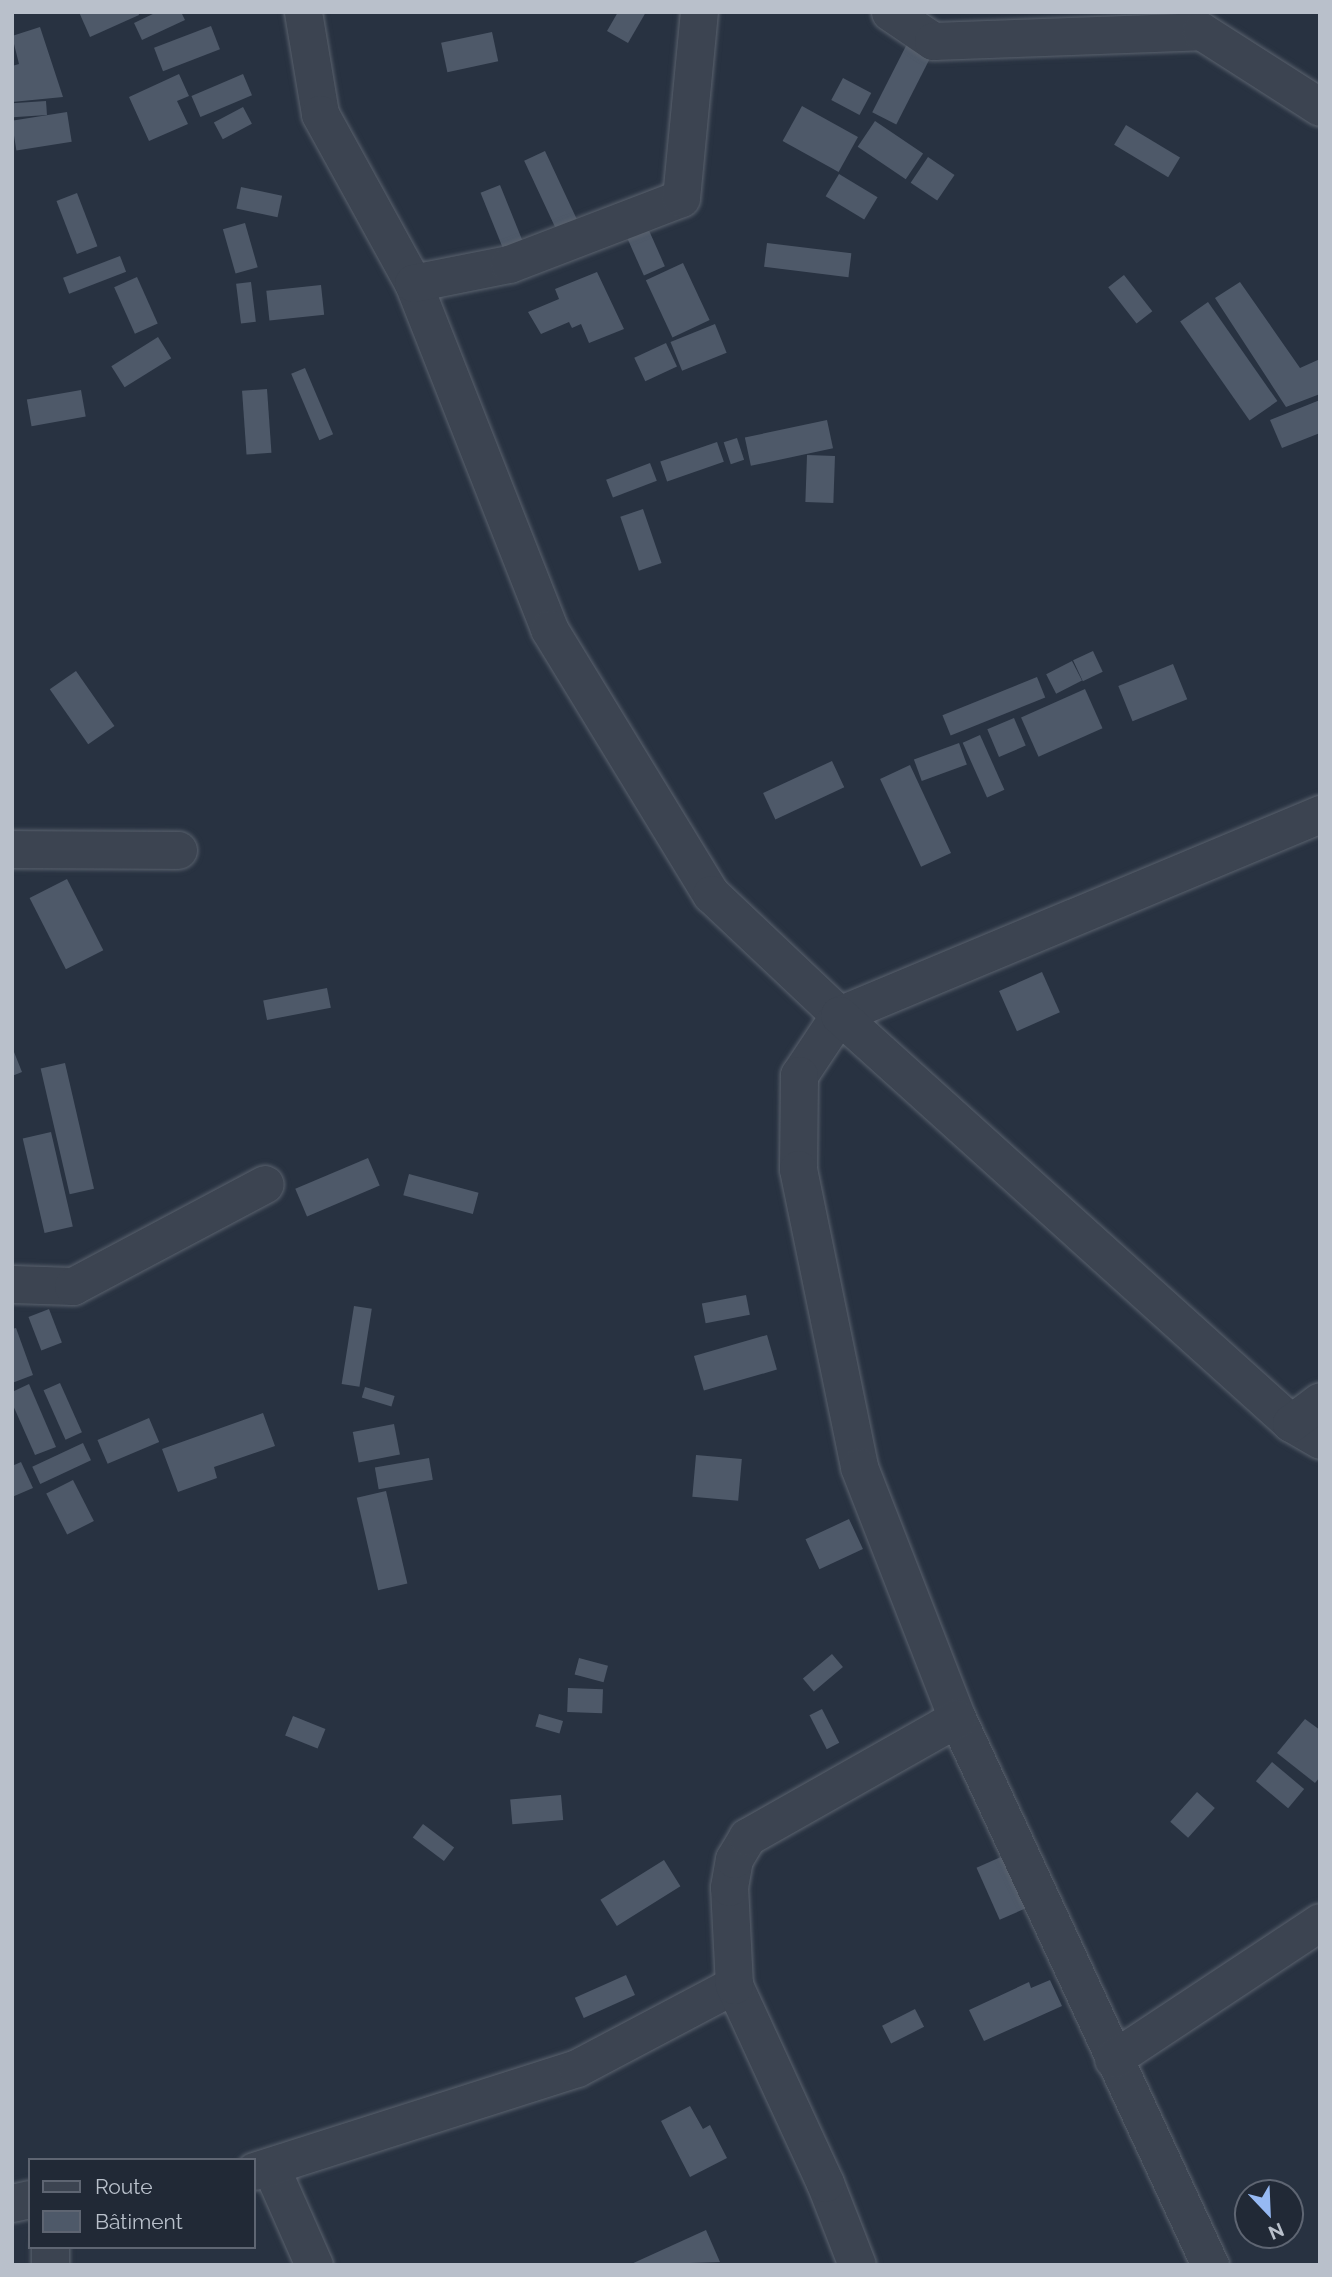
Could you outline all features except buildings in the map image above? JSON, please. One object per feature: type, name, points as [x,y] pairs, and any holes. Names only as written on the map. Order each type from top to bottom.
[{"type":"street","points":[[303,12],[320,114],[413,283],[549,629],[603,724],[711,894],[839,1015],[1305,1432],[1320,1401]]},
{"type":"street","points":[[413,283],[509,264],[681,198],[699,12]]},
{"type":"street","points":[[890,12],[933,41],[1201,31],[1320,107]]},
{"type":"street","points":[[1210,2265],[957,1718],[859,1467],[798,1169],[799,1075],[839,1015],[1320,814]]},
{"type":"street","points":[[12,849],[178,850]]},
{"type":"street","points":[[12,1284],[73,1286],[265,1184]]},
{"type":"street","points":[[857,2265],[825,2183],[734,1985],[729,1887],[734,1858],[747,1837],[957,1718]]},
{"type":"street","points":[[1113,2059],[1320,1922]]},
{"type":"street","points":[[314,2265],[262,2169],[577,2068],[734,1985]]}]
